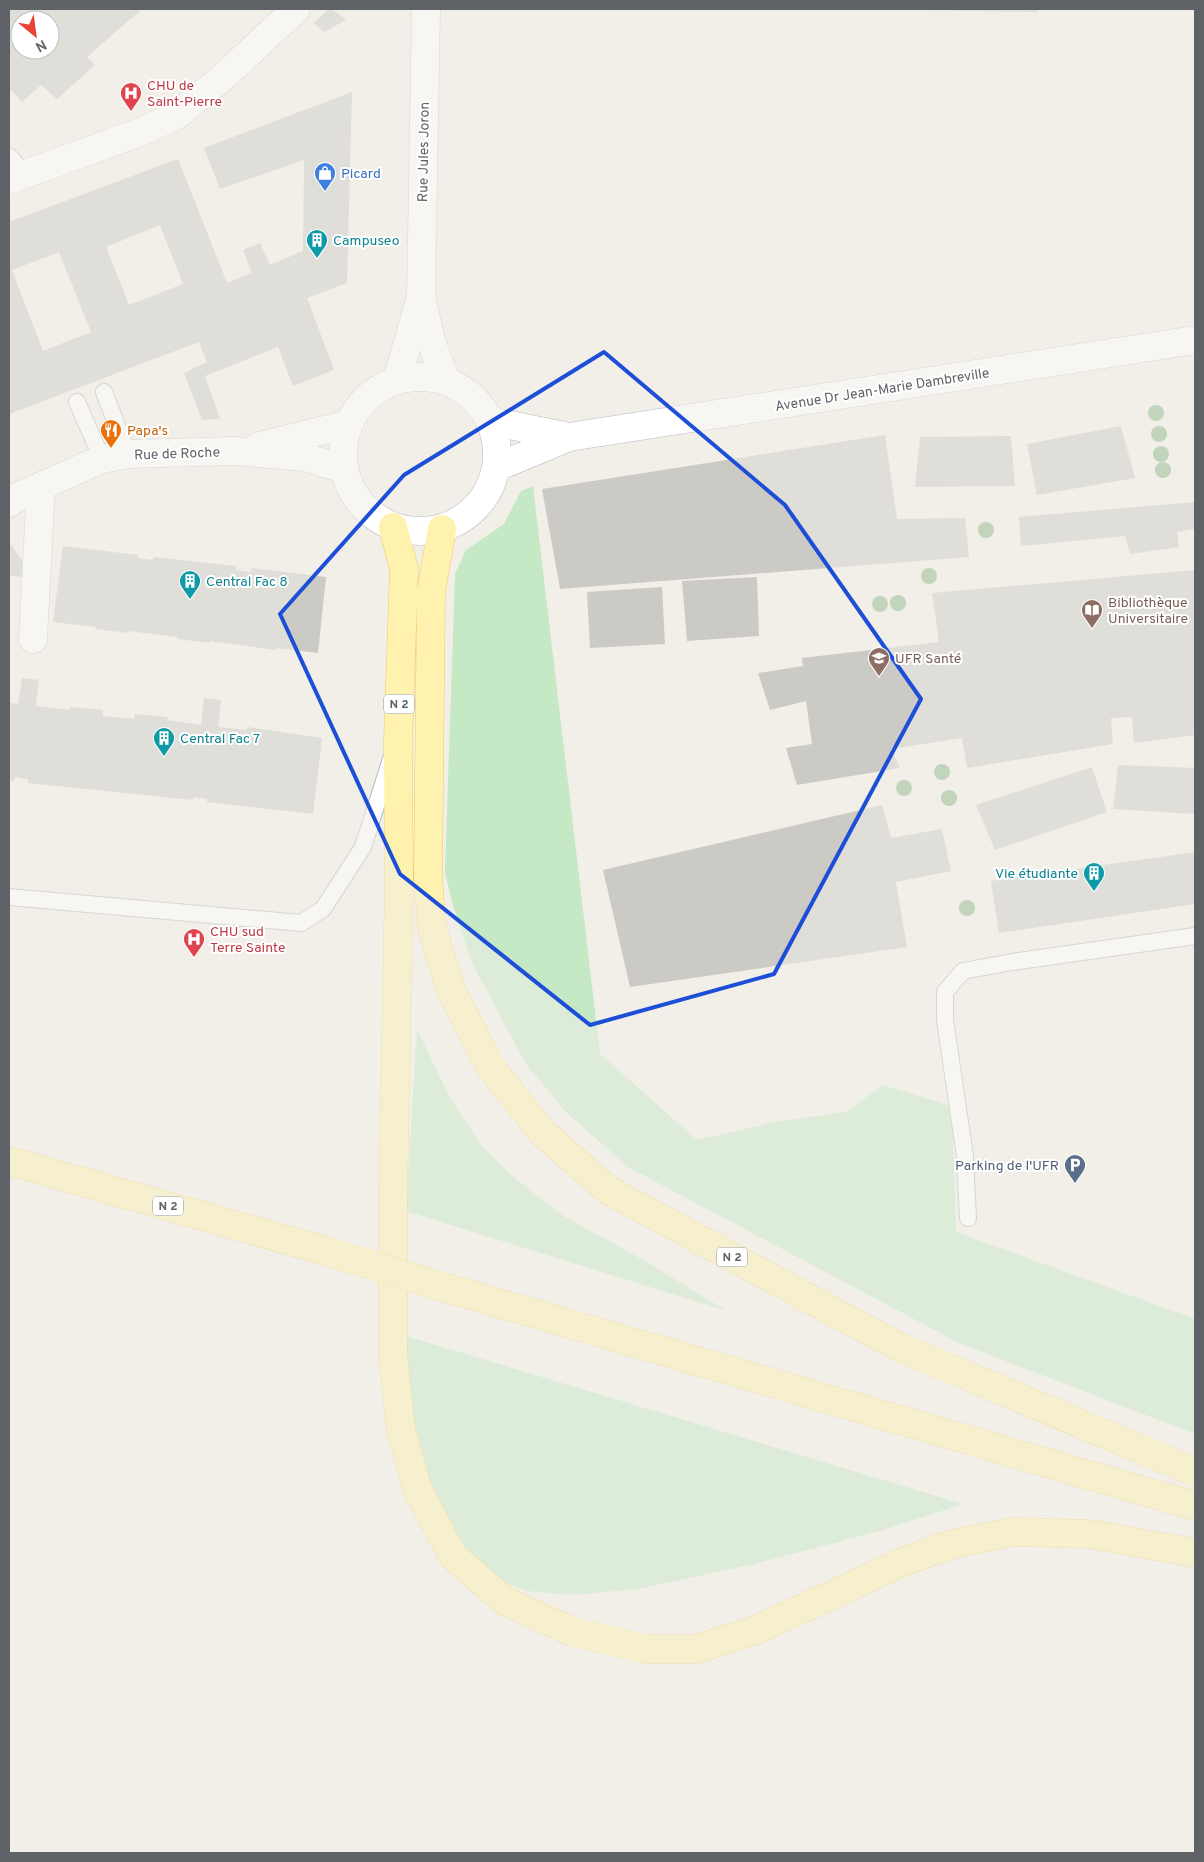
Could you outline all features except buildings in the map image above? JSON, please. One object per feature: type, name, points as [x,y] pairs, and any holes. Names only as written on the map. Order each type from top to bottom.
[{"type":"main road","name":"N 2","points":[[393,527],[404,569],[398,741],[400,883],[394,1188],[394,1356],[401,1431],[418,1490],[453,1556],[505,1601],[573,1632],[646,1649],[696,1649],[754,1632],[904,1561],[952,1544],[1013,1532],[1089,1534],[1195,1553]]},
{"type":"main road","name":"N 2","points":[[442,528],[431,592],[428,879],[432,928],[451,990],[491,1068],[542,1132],[608,1190],[899,1347],[1195,1472]]},
{"type":"main road","name":"N 2","points":[[9,1161],[326,1251],[443,1287],[1195,1506]]},
{"type":"street","points":[[14,170],[143,131],[177,114],[222,78],[296,9]]},
{"type":"street","name":"Rue Jules Joron","points":[[426,9],[421,296],[431,341],[446,381]]},
{"type":"street","name":"Rue Jules Joron","points":[[397,380],[421,296]]},
{"type":"street","name":"Avenue Dr Jean-Marie Dambreville","points":[[497,467],[569,437],[1195,340]]},
{"type":"street","points":[[413,377],[446,381],[464,390],[474,399],[490,421],[497,444],[497,467],[490,487],[478,505],[462,520],[426,532],[410,532],[393,527],[370,514],[353,494],[343,469],[342,446],[349,424],[360,405],[376,390],[397,380],[413,377]]},
{"type":"street","name":"Avenue Dr Jean-Marie Dambreville","points":[[490,421],[569,437]]},
{"type":"street","name":"Rue de Roche","points":[[235,451],[349,424]]},
{"type":"street","name":"Rue de Roche","points":[[9,503],[19,496],[102,460],[128,454],[235,451],[305,458],[343,469]]},
{"type":"street","points":[[33,638],[41,486]]},
{"type":"lane","points":[[104,392],[128,454]]},
{"type":"lane","points":[[78,402],[102,460]]},
{"type":"lane","points":[[9,897],[301,923],[323,910],[363,847],[398,741]]},
{"type":"lane","points":[[968,1218],[965,1156],[945,1020],[945,992],[963,971],[1012,962],[1195,936]]},
{"type":"highlighted area","points":[[604,352],[785,505],[921,699],[774,974],[590,1025],[400,874],[280,614],[404,475]]},
{"type":"green space","points":[[533,486],[600,1054],[697,1140],[780,1121],[846,1112],[883,1085],[948,1105],[953,1136],[956,1232],[1195,1319],[1195,1434],[959,1343],[628,1167],[566,1112],[526,1064],[471,961],[452,902],[445,872],[455,574],[466,550],[504,524],[521,491]]},
{"type":"green space","points":[[417,1029],[449,1096],[483,1148],[517,1180],[565,1217],[638,1257],[727,1311],[406,1211]]},
{"type":"green space","points":[[406,1336],[963,1504],[880,1531],[750,1565],[637,1589],[573,1595],[526,1591],[491,1577],[462,1548],[443,1521],[402,1398]]},
{"type":"place","name":"CHU de Saint-Pierre","points":[[131,112]]},
{"type":"place","name":"Picard","points":[[325,192]]},
{"type":"place","name":"Campuseo","points":[[317,259]]},
{"type":"place","name":"Papa's","points":[[111,449]]},
{"type":"place","name":"Central Fac 8","points":[[190,600]]},
{"type":"place","name":"Bibliothèque Universitaire","points":[[1092,629]]},
{"type":"place","name":"UFR Santé","points":[[879,677]]},
{"type":"place","name":"Central Fac 7","points":[[164,757]]},
{"type":"place","name":"Vie étudiante","points":[[1094,892]]},
{"type":"place","name":"CHU sud Terre Sainte","points":[[194,958]]},
{"type":"place","name":"Parking de l'UFR","points":[[1075,1184]]}]
